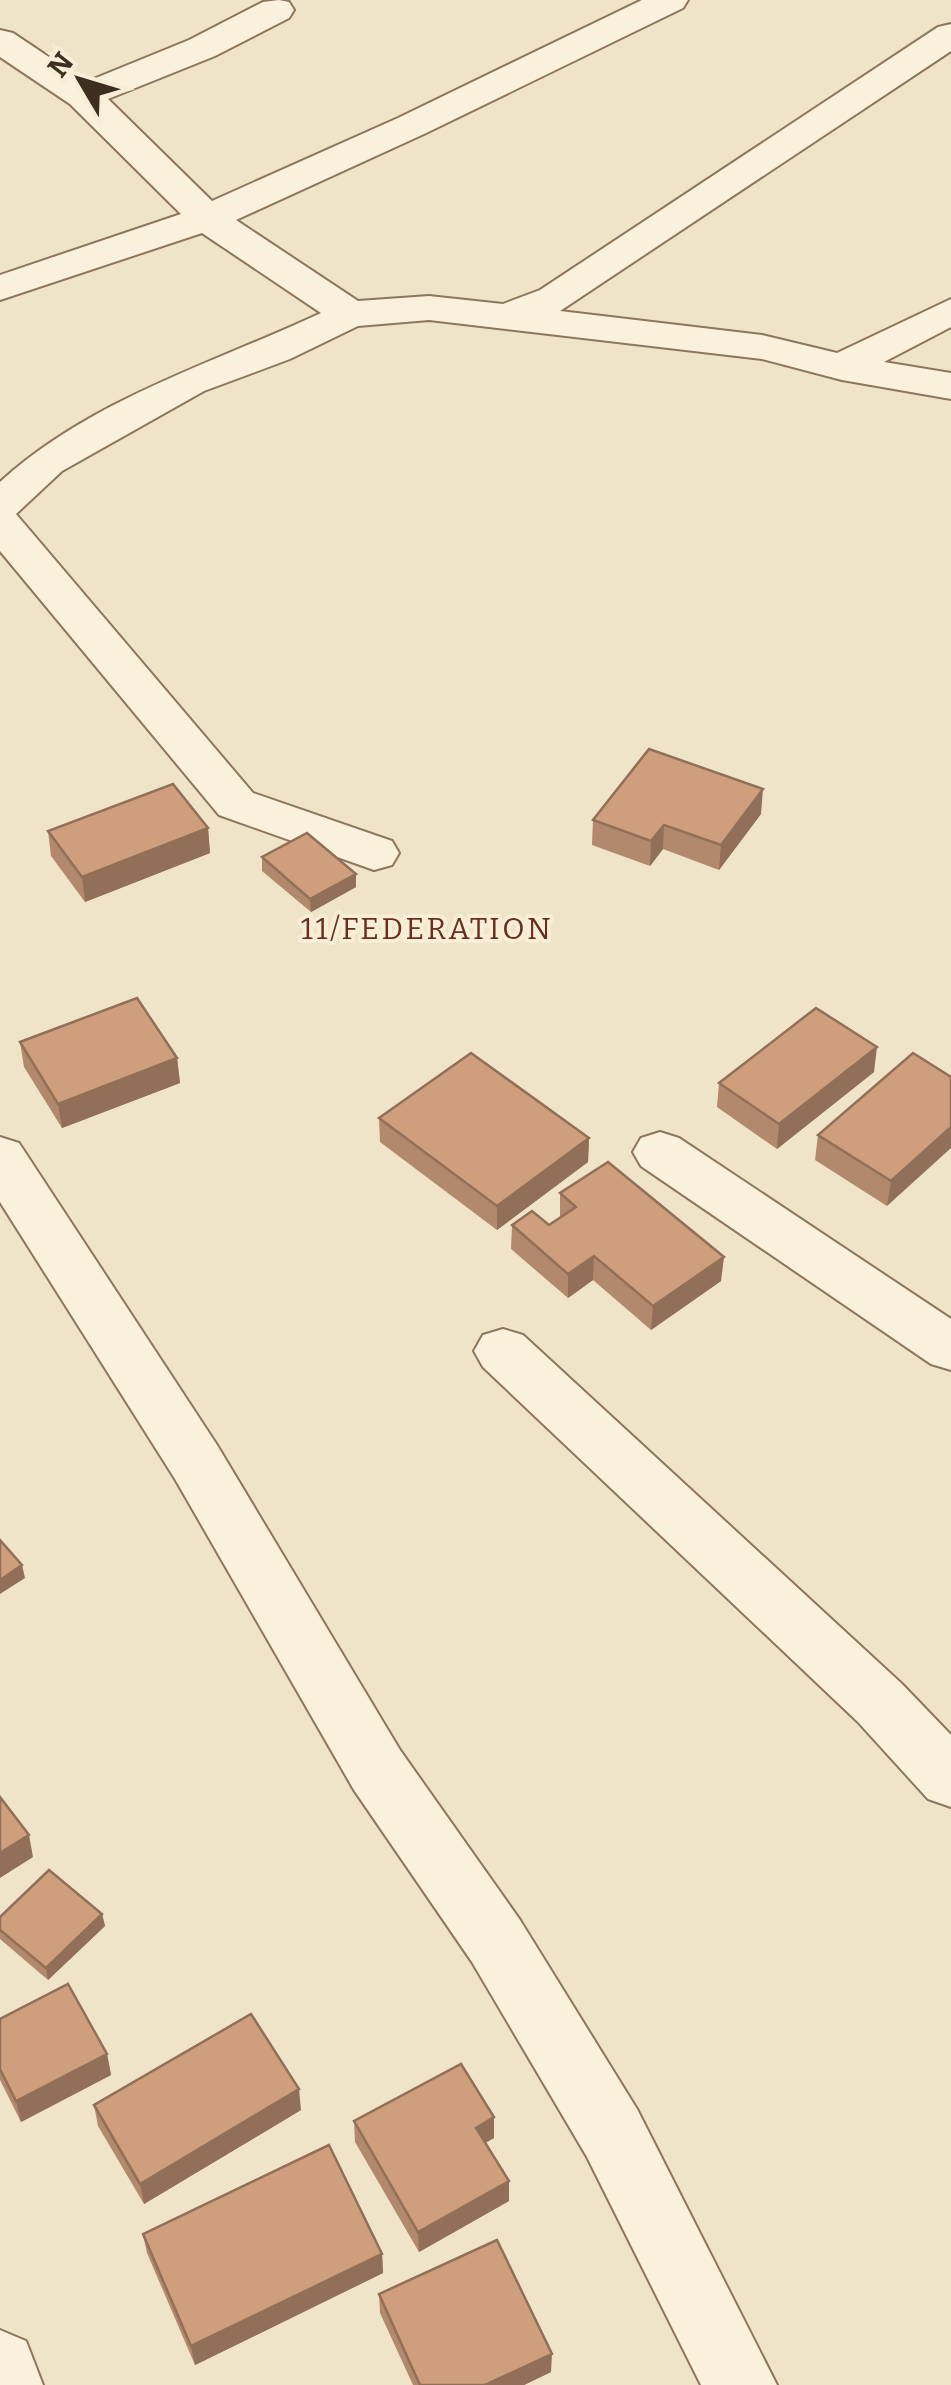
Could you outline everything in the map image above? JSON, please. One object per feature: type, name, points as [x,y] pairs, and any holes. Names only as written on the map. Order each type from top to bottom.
[{"type":"street","points":[[0,288],[208,218],[670,0]]},
{"type":"street","points":[[84,96],[202,48],[276,10]]},
{"type":"street","points":[[504,318],[554,299],[951,35]]},
{"type":"street","points":[[0,41],[84,96],[208,218],[350,314]]},
{"type":"street","points":[[0,505],[47,462],[189,382],[275,350],[350,314],[429,308],[762,347],[842,367],[951,386]]},
{"type":"street","points":[[842,367],[951,312]]},
{"type":"street","points":[[0,523],[236,804],[374,853]]},
{"type":"street","points":[[660,1152],[951,1348]]},
{"type":"street","points":[[0,1157],[196,1462],[377,1770],[496,1941],[602,2116],[740,2385]]},
{"type":"street","points":[[503,1351],[880,1703],[951,1779]]},
{"type":"street","points":[[0,2367],[6,2385]]},
{"type":"building","points":[[649,749],[763,789],[721,845],[664,825],[651,841],[593,820]]},
{"type":"building","points":[[173,784],[208,828],[82,877],[48,831]]},
{"type":"building","points":[[307,833],[356,874],[310,899],[262,857]]},
{"type":"building","points":[[137,998],[177,1058],[58,1104],[20,1042]]},
{"type":"building","points":[[816,1008],[877,1047],[779,1124],[719,1083]]},
{"type":"building","points":[[471,1053],[589,1138],[497,1206],[379,1118]]},
{"type":"building","points":[[913,1053],[951,1077],[951,1127],[891,1181],[818,1135]]},
{"type":"building","points":[[608,1162],[724,1257],[653,1306],[594,1256],[568,1274],[512,1225],[532,1211],[549,1225],[576,1207],[560,1193]]},
{"type":"building","points":[[0,1540],[22,1565],[0,1580]]},
{"type":"building","points":[[0,1797],[29,1835],[0,1853]]},
{"type":"building","points":[[49,1870],[102,1914],[46,1968],[0,1930],[0,1917]]},
{"type":"building","points":[[68,1984],[107,2054],[16,2101],[0,2069],[0,2019]]},
{"type":"building","points":[[251,2014],[299,2089],[140,2184],[94,2105]]},
{"type":"building","points":[[461,2064],[494,2117],[476,2128],[509,2181],[418,2232],[354,2121]]},
{"type":"building","points":[[329,2145],[382,2254],[191,2346],[143,2234]]},
{"type":"building","points":[[497,2240],[552,2354],[485,2385],[420,2385],[379,2294]]},
{"type":"district","name":"11/FEDERATION","points":[[427,929]]}]
